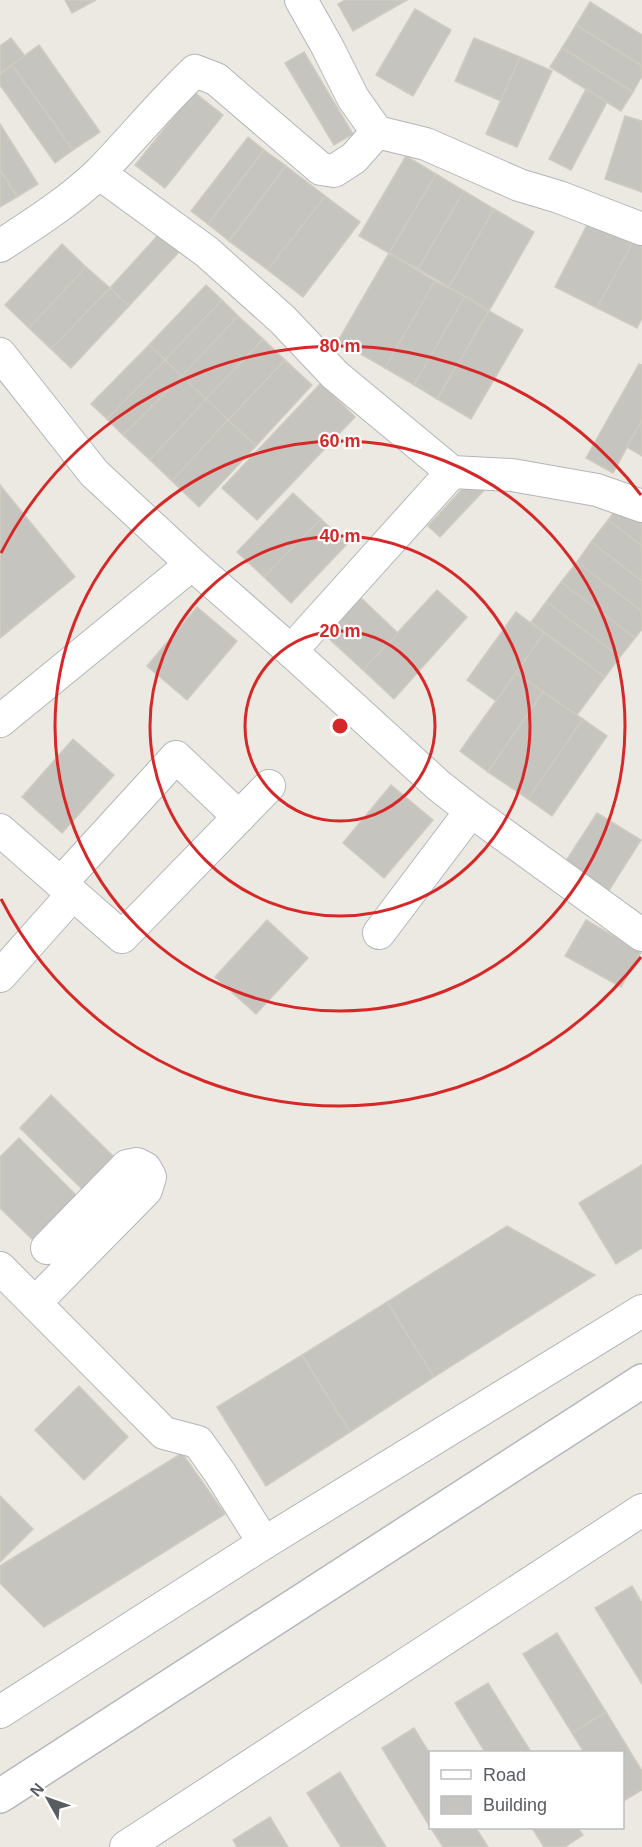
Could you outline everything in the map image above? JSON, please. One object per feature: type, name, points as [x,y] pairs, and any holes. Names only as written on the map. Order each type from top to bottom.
[{"type":"street","points":[[301,0],[353,98],[377,132],[426,144],[519,185],[559,197],[642,229]]},
{"type":"street","points":[[0,246],[58,208],[99,173],[171,93],[195,71],[216,79],[321,169],[334,171],[354,158],[377,132]]},
{"type":"street","points":[[99,173],[207,252],[283,321],[335,375],[452,472],[512,475],[586,488],[642,506]]},
{"type":"street","points":[[0,354],[94,472],[192,564],[438,785],[471,812],[642,935]]},
{"type":"street","points":[[291,651],[452,472]]},
{"type":"street","points":[[0,721],[192,564]]},
{"type":"street","points":[[0,976],[67,889],[176,758],[239,817]]},
{"type":"street","points":[[0,830],[122,937],[268,786]]},
{"type":"street","points":[[379,933],[471,812]]},
{"type":"street","points":[[35,1303],[146,1190],[150,1177],[146,1168],[137,1164],[127,1166],[47,1248]]},
{"type":"street","points":[[0,1268],[164,1433],[198,1442],[264,1544]]},
{"type":"street","points":[[0,1712],[264,1544],[642,1311]]},
{"type":"street","points":[[0,1796],[642,1381]]},
{"type":"street","points":[[126,1847],[642,1510]]},
{"type":"building","points":[[65,0],[96,0],[72,13]]},
{"type":"building","points":[[345,0],[407,0],[353,31],[338,4]]},
{"type":"building","points":[[590,2],[642,35],[642,66],[576,25]]},
{"type":"building","points":[[415,9],[451,30],[413,96],[376,75]]},
{"type":"building","points":[[576,25],[642,66],[642,76],[633,92],[562,48]]},
{"type":"building","points":[[11,38],[25,56],[0,73],[0,46]]},
{"type":"building","points":[[474,38],[520,57],[501,101],[455,81]]},
{"type":"building","points":[[39,45],[100,132],[73,150],[12,65]]},
{"type":"building","points":[[562,48],[633,92],[621,111],[550,67]]},
{"type":"building","points":[[304,52],[353,134],[334,145],[285,63]]},
{"type":"building","points":[[520,57],[552,71],[517,147],[486,134]]},
{"type":"building","points":[[12,65],[73,150],[55,163],[0,85],[0,74]]},
{"type":"building","points":[[586,89],[607,102],[571,170],[549,159]]},
{"type":"building","points":[[194,92],[223,115],[165,188],[135,165]]},
{"type":"building","points":[[625,116],[642,121],[642,192],[605,179]]},
{"type":"building","points":[[0,124],[38,184],[17,197],[0,170]]},
{"type":"building","points":[[248,137],[264,150],[208,224],[191,211]]},
{"type":"building","points":[[264,150],[286,166],[229,241],[208,224]]},
{"type":"building","points":[[406,156],[436,174],[389,253],[359,236]]},
{"type":"building","points":[[286,166],[325,196],[268,270],[229,241]]},
{"type":"building","points":[[0,170],[17,197],[0,207]]},
{"type":"building","points":[[436,174],[464,191],[418,269],[389,253]]},
{"type":"building","points":[[464,191],[494,209],[449,287],[418,269]]},
{"type":"building","points":[[325,196],[360,222],[303,297],[268,270]]},
{"type":"building","points":[[494,209],[534,232],[489,311],[449,287]]},
{"type":"building","points":[[587,225],[633,242],[597,308],[555,287]]},
{"type":"building","points":[[159,234],[179,252],[129,306],[110,288]]},
{"type":"building","points":[[633,242],[642,244],[642,318],[637,328],[597,308]]},
{"type":"building","points":[[62,244],[86,267],[29,328],[5,305]]},
{"type":"building","points":[[389,253],[435,281],[385,368],[338,341]]},
{"type":"building","points":[[86,267],[110,288],[51,349],[29,328]]},
{"type":"building","points":[[435,281],[465,296],[414,385],[385,368]]},
{"type":"building","points":[[206,285],[222,300],[165,360],[149,345]]},
{"type":"building","points":[[110,288],[129,306],[71,368],[51,349]]},
{"type":"building","points":[[465,296],[489,311],[437,399],[414,385]]},
{"type":"building","points":[[222,300],[238,316],[182,376],[165,360]]},
{"type":"building","points":[[489,311],[523,330],[471,419],[437,399]]},
{"type":"building","points":[[238,316],[263,339],[206,399],[182,376]]},
{"type":"building","points":[[263,339],[285,360],[228,420],[206,399]]},
{"type":"building","points":[[149,345],[165,360],[107,419],[91,404]]},
{"type":"building","points":[[165,360],[182,376],[123,435],[107,419]]},
{"type":"building","points":[[285,360],[312,385],[256,446],[228,420]]},
{"type":"building","points":[[639,364],[642,365],[642,420],[613,473],[586,458]]},
{"type":"building","points":[[182,376],[206,399],[150,460],[123,435]]},
{"type":"building","points":[[321,383],[355,417],[257,520],[222,488]]},
{"type":"building","points":[[206,399],[228,420],[172,481],[150,460]]},
{"type":"building","points":[[228,420],[256,446],[199,507],[172,481]]},
{"type":"building","points":[[642,420],[642,456],[627,447]]},
{"type":"building","points":[[476,474],[488,486],[440,537],[428,526]]},
{"type":"building","points":[[0,485],[75,577],[0,638]]},
{"type":"building","points":[[293,493],[321,519],[264,577],[237,552]]},
{"type":"building","points":[[622,502],[642,518],[642,546],[608,520]]},
{"type":"building","points":[[321,519],[347,544],[291,603],[264,577]]},
{"type":"building","points":[[608,520],[642,546],[642,581],[591,542]]},
{"type":"building","points":[[591,542],[642,581],[642,611],[577,562]]},
{"type":"building","points":[[577,562],[642,611],[642,629],[635,638],[561,582]]},
{"type":"building","points":[[561,582],[635,638],[620,657],[546,602]]},
{"type":"building","points":[[437,590],[467,617],[394,699],[363,670]]},
{"type":"building","points":[[360,597],[398,633],[363,670],[325,635]]},
{"type":"building","points":[[546,602],[620,657],[605,677],[531,622]]},
{"type":"building","points":[[197,607],[237,641],[187,700],[147,666]]},
{"type":"building","points":[[516,612],[544,633],[496,701],[467,680]]},
{"type":"building","points":[[544,633],[605,677],[577,715],[516,673]]},
{"type":"building","points":[[516,673],[543,692],[488,772],[460,751]]},
{"type":"building","points":[[543,692],[583,719],[528,799],[488,772]]},
{"type":"building","points":[[583,719],[607,736],[552,816],[528,799]]},
{"type":"building","points":[[73,739],[114,775],[62,833],[22,797]]},
{"type":"building","points":[[391,785],[433,820],[384,878],[343,843]]},
{"type":"building","points":[[597,813],[641,840],[608,892],[564,864]]},
{"type":"building","points":[[267,920],[308,958],[256,1014],[215,977]]},
{"type":"building","points":[[586,920],[641,952],[621,987],[565,956]]},
{"type":"building","points":[[51,1095],[115,1158],[83,1190],[20,1128]]},
{"type":"building","points":[[19,1138],[80,1199],[36,1243],[0,1208],[0,1157]]},
{"type":"building","points":[[642,1165],[642,1248],[616,1264],[579,1203]]},
{"type":"building","points":[[507,1226],[595,1275],[434,1377],[387,1302]]},
{"type":"building","points":[[387,1302],[434,1377],[350,1432],[302,1355]]},
{"type":"building","points":[[302,1355],[350,1432],[266,1486],[217,1407]]},
{"type":"building","points":[[79,1386],[128,1437],[84,1480],[35,1430]]},
{"type":"building","points":[[182,1453],[225,1514],[44,1627],[0,1583],[0,1566]]},
{"type":"building","points":[[0,1496],[33,1529],[0,1562]]},
{"type":"building","points":[[632,1586],[642,1603],[642,1684],[595,1608]]},
{"type":"building","points":[[557,1633],[606,1712],[572,1733],[523,1654]]},
{"type":"building","points":[[488,1683],[530,1751],[484,1751],[455,1703]]},
{"type":"building","points":[[606,1712],[642,1771],[642,1790],[624,1801],[624,1751],[583,1751],[572,1733]]},
{"type":"building","points":[[414,1728],[429,1752],[429,1825],[382,1748]]},
{"type":"building","points":[[340,1772],[386,1847],[341,1847],[307,1793]]},
{"type":"building","points":[[270,1817],[288,1847],[237,1847],[233,1840]]},
{"type":"building","points":[[432,1829],[477,1829],[488,1847],[443,1847]]},
{"type":"building","points":[[533,1829],[579,1829],[583,1835],[565,1847],[544,1847]]}]
